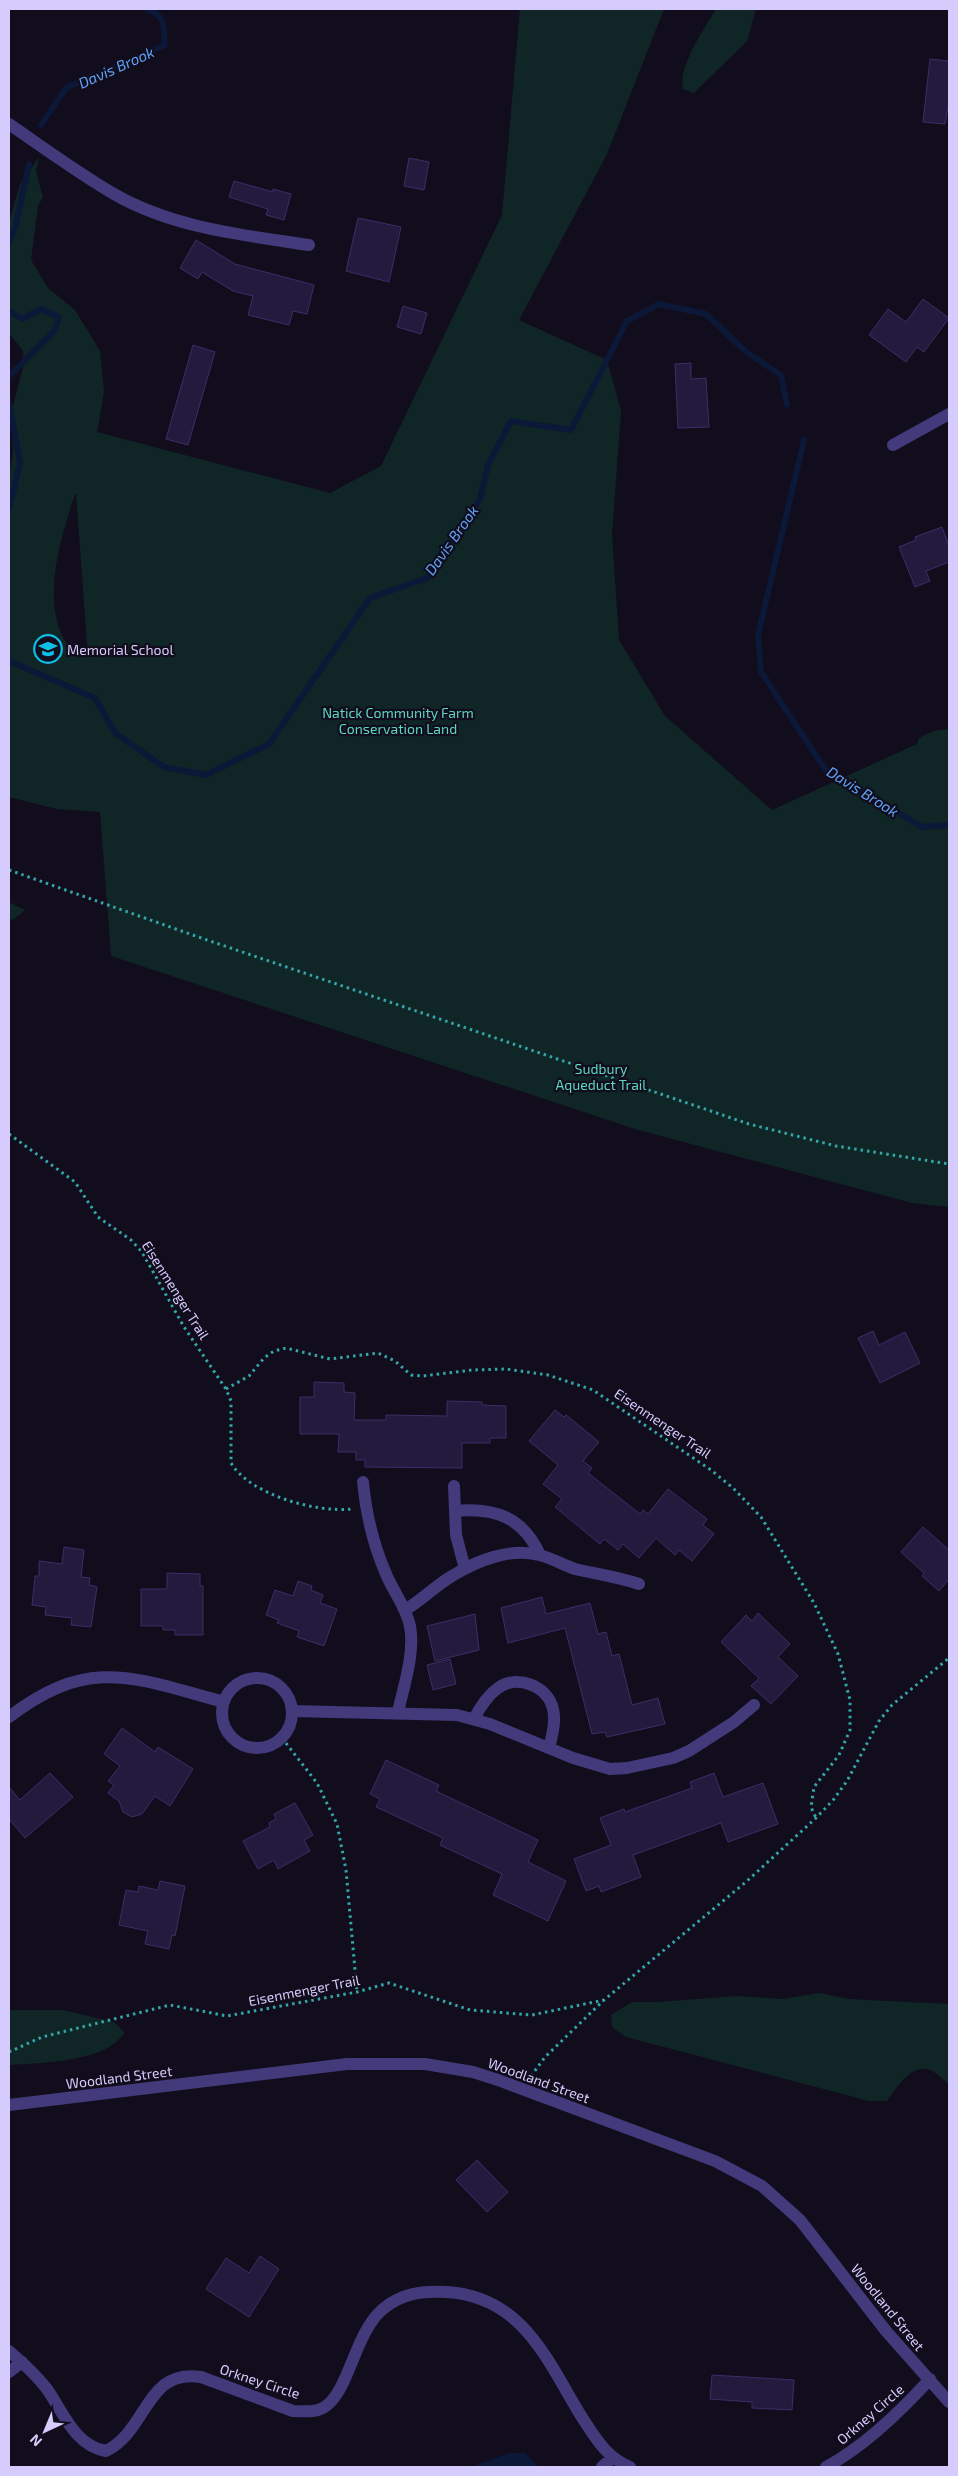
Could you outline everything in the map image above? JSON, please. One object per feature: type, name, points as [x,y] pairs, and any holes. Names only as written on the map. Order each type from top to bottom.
[{"type":"street","points":[[9,124],[115,195],[159,214],[214,230],[309,246]]},
{"type":"street","points":[[893,445],[949,414]]},
{"type":"street","points":[[363,1482],[365,1508],[377,1552],[405,1610],[410,1625],[411,1640],[398,1712]]},
{"type":"street","points":[[454,1486],[456,1535],[465,1569]]},
{"type":"street","points":[[455,1511],[490,1510],[505,1516],[529,1535],[540,1555]]},
{"type":"street","points":[[405,1610],[465,1569],[513,1552],[540,1555],[568,1567],[619,1577],[639,1584]]},
{"type":"street","points":[[9,1717],[47,1692],[72,1682],[98,1676],[123,1677],[150,1682],[224,1702]]},
{"type":"street","points":[[255,1678],[266,1679],[284,1691],[292,1712],[291,1722],[282,1738],[272,1745],[262,1748],[248,1747],[236,1741],[227,1731],[223,1719],[224,1702],[230,1692],[238,1684],[255,1678]]},
{"type":"street","points":[[474,1719],[481,1705],[498,1687],[509,1683],[522,1682],[534,1685],[551,1701],[554,1712],[549,1748]]},
{"type":"street","points":[[292,1712],[398,1712],[457,1715],[474,1719],[591,1765],[610,1768],[643,1765],[673,1758],[689,1751],[746,1713],[754,1704]]},
{"type":"street","name":"Woodland Street","points":[[9,2106],[347,2064],[377,2062],[450,2067],[498,2080],[715,2162],[762,2186],[800,2220],[867,2308],[949,2400]]},
{"type":"street","name":"Orkney Circle","points":[[9,2351],[46,2388],[76,2433],[91,2446],[106,2451],[125,2438],[162,2386],[173,2378],[188,2375],[201,2377],[293,2411],[309,2412],[323,2408],[334,2398],[342,2384],[354,2352],[376,2314],[394,2300],[414,2292],[456,2292],[494,2304],[523,2325],[548,2361],[600,2446],[612,2458],[630,2467]]},
{"type":"street","points":[[9,2372],[22,2362]]},
{"type":"street","name":"Orkney Circle","points":[[826,2467],[855,2448],[930,2380]]},
{"type":"street","points":[[602,2467],[612,2458]]},
{"type":"path","points":[[9,870],[226,947],[749,1124],[836,1146],[949,1164]]},
{"type":"path","name":"Eisenmenger Trail","points":[[9,1134],[75,1182],[98,1216],[131,1240],[142,1252],[184,1327],[226,1388],[231,1401],[231,1463],[243,1478],[259,1487],[302,1505],[338,1511],[365,1508]]},
{"type":"path","name":"Eisenmenger Trail","points":[[226,1388],[249,1376],[264,1358],[274,1351],[286,1348],[298,1349],[330,1359],[378,1353],[395,1362],[411,1375],[423,1376],[472,1370],[506,1369],[548,1375],[570,1380],[592,1390],[711,1470],[733,1488],[761,1517],[814,1603],[838,1654],[850,1700],[850,1730],[843,1748],[814,1787],[811,1808],[816,1818]]},
{"type":"path","points":[[524,2090],[530,2077],[545,2057],[604,2000],[747,1881],[816,1818],[834,1799],[847,1781],[879,1721],[892,1705],[949,1658]]},
{"type":"path","points":[[282,1738],[316,1783],[337,1824],[346,1870],[357,1992]]},
{"type":"path","name":"Eisenmenger Trail","points":[[9,2052],[42,2037],[170,2005],[227,2016],[357,1992],[389,1983],[470,2010],[532,2015],[604,2000]]},
{"type":"green space","name":"Natick Community Farm Conservation Land","points":[[520,9],[664,9],[607,154],[519,320],[607,360],[621,411],[612,535],[619,640],[665,716],[772,810],[917,744],[919,738],[933,731],[949,729],[949,1207],[912,1203],[635,1129],[111,956],[100,812],[57,809],[9,797],[9,476],[13,452],[11,414],[24,363],[23,351],[9,333],[9,222],[20,184],[39,157],[36,171],[43,197],[38,206],[31,260],[48,288],[75,310],[100,351],[104,392],[97,432],[330,493],[381,466],[502,215]],"holes":[[[76,494],[88,657],[68,645],[59,629],[55,610],[55,570],[69,511]]]},
{"type":"green space","points":[[716,9],[756,9],[747,41],[694,93],[683,89],[684,70],[693,48]]},
{"type":"green space","points":[[9,902],[25,910],[13,920],[9,919]]},
{"type":"green space","points":[[819,1993],[849,1999],[949,2004],[949,2084],[935,2072],[923,2069],[917,2070],[905,2078],[887,2101],[869,2101],[626,2037],[612,2027],[611,2015],[632,2002],[659,2002],[736,1996],[784,1999]]},
{"type":"green space","points":[[9,2010],[63,2010],[114,2022],[125,2033],[111,2046],[75,2059],[9,2065]]},
{"type":"water","points":[[509,2453],[525,2453],[539,2467],[471,2467]]},
{"type":"building","points":[[930,59],[949,61],[949,101],[945,124],[923,122]]},
{"type":"building","points":[[409,158],[429,162],[424,190],[404,186]]},
{"type":"building","points":[[234,181],[273,192],[273,189],[291,194],[284,220],[266,215],[268,209],[229,197]]},
{"type":"building","points":[[358,218],[401,227],[389,282],[346,271]]},
{"type":"building","points":[[196,240],[235,264],[314,285],[307,314],[293,311],[289,325],[248,315],[253,296],[233,291],[202,272],[198,279],[180,268]]},
{"type":"building","points":[[923,299],[949,318],[924,352],[917,347],[906,362],[869,335],[888,309],[906,322]]},
{"type":"building","points":[[403,306],[427,313],[421,334],[397,327]]},
{"type":"building","points":[[193,345],[215,352],[188,445],[166,439]]},
{"type":"building","points":[[691,363],[691,379],[706,378],[709,427],[678,428],[675,364]]},
{"type":"building","points":[[942,527],[949,546],[949,562],[926,571],[930,581],[915,587],[899,547],[916,540],[915,537]]},
{"type":"building","points":[[873,1331],[879,1345],[905,1332],[920,1363],[880,1383],[858,1338]]},
{"type":"building","points":[[314,1382],[344,1383],[344,1392],[355,1393],[354,1420],[386,1420],[386,1415],[447,1416],[447,1401],[482,1402],[482,1405],[506,1406],[506,1438],[490,1438],[490,1443],[462,1443],[462,1468],[365,1467],[365,1460],[356,1460],[356,1452],[338,1452],[339,1434],[300,1434],[300,1397],[314,1397]]},
{"type":"building","points":[[555,1410],[564,1417],[566,1415],[599,1442],[583,1461],[592,1468],[588,1473],[640,1514],[643,1510],[648,1514],[668,1489],[707,1519],[703,1525],[714,1534],[692,1561],[679,1550],[675,1555],[656,1538],[639,1558],[623,1544],[618,1550],[604,1539],[600,1544],[555,1507],[562,1499],[543,1484],[558,1465],[529,1441]]},
{"type":"building","points":[[923,1527],[949,1550],[949,1579],[939,1591],[922,1576],[924,1573],[901,1552]]},
{"type":"building","points":[[64,1547],[84,1550],[81,1577],[90,1578],[89,1585],[97,1587],[91,1627],[71,1625],[72,1618],[45,1615],[46,1607],[32,1605],[35,1576],[39,1576],[39,1561],[62,1564]]},
{"type":"building","points":[[167,1573],[200,1574],[200,1586],[203,1586],[203,1635],[175,1635],[175,1630],[163,1630],[163,1626],[141,1626],[141,1589],[167,1589]]},
{"type":"building","points":[[298,1581],[312,1586],[311,1590],[323,1595],[320,1603],[337,1609],[324,1646],[297,1637],[299,1631],[277,1623],[279,1620],[266,1615],[275,1590],[293,1596]]},
{"type":"building","points":[[542,1597],[546,1614],[590,1603],[598,1634],[606,1632],[612,1656],[619,1654],[632,1705],[658,1698],[665,1724],[607,1737],[605,1732],[592,1734],[565,1628],[508,1643],[501,1608]]},
{"type":"building","points":[[758,1613],[790,1644],[778,1657],[798,1676],[771,1704],[751,1686],[759,1678],[721,1642],[746,1615],[752,1621]]},
{"type":"building","points":[[475,1614],[479,1650],[435,1661],[427,1626]]},
{"type":"building","points":[[450,1659],[456,1684],[433,1690],[427,1665]]},
{"type":"building","points":[[122,1728],[155,1752],[158,1747],[193,1769],[170,1806],[155,1796],[142,1814],[132,1817],[123,1812],[119,1801],[108,1793],[114,1785],[108,1781],[120,1766],[104,1754]]},
{"type":"building","points":[[386,1760],[439,1785],[436,1791],[538,1840],[528,1862],[566,1881],[548,1921],[493,1895],[502,1874],[440,1845],[443,1838],[376,1807],[380,1799],[370,1794]]},
{"type":"building","points":[[50,1773],[73,1797],[25,1838],[9,1819],[9,1787],[20,1800]]},
{"type":"building","points":[[714,1773],[723,1797],[763,1783],[778,1824],[728,1842],[721,1823],[633,1855],[641,1877],[601,1892],[599,1886],[586,1891],[574,1859],[611,1845],[600,1818],[624,1809],[625,1812],[692,1788],[690,1782]]},
{"type":"building","points":[[295,1803],[313,1835],[304,1840],[310,1851],[278,1869],[274,1860],[258,1869],[243,1841],[270,1827],[269,1823],[276,1819],[274,1814]]},
{"type":"building","points":[[160,1881],[185,1886],[175,1936],[172,1935],[169,1949],[145,1944],[148,1931],[119,1925],[126,1890],[138,1892],[139,1886],[158,1890]]},
{"type":"building","points":[[477,2160],[508,2192],[487,2212],[456,2180]]},
{"type":"building","points":[[260,2256],[279,2269],[249,2317],[206,2289],[226,2258],[249,2273]]},
{"type":"building","points":[[712,2375],[794,2380],[792,2410],[752,2408],[752,2402],[710,2399]]},
{"type":"waterway","name":"Davis Brook","points":[[41,125],[66,88],[165,45],[164,28],[160,18],[153,11],[147,9]]},
{"type":"waterway","name":"Davis Brook","points":[[9,243],[16,225],[29,164]]},
{"type":"waterway","name":"Davis Brook","points":[[9,661],[95,698],[115,733],[164,767],[206,775],[269,744],[370,598],[427,578],[480,499],[488,465],[511,421],[571,430],[627,321],[659,304],[706,314],[745,351],[781,375],[787,405]]},
{"type":"waterway","name":"Davis Brook","points":[[9,311],[22,319],[41,309],[59,317],[55,330],[9,376]]},
{"type":"waterway","name":"Davis Brook","points":[[9,403],[20,463],[9,509]]},
{"type":"waterway","name":"Davis Brook","points":[[804,440],[758,635],[761,672],[825,769],[922,827],[949,825]]},
{"type":"place","name":"Memorial School","points":[[48,649]]},
{"type":"park label","name":"Sudbury Aqueduct Trail","points":[[601,1076]]}]
